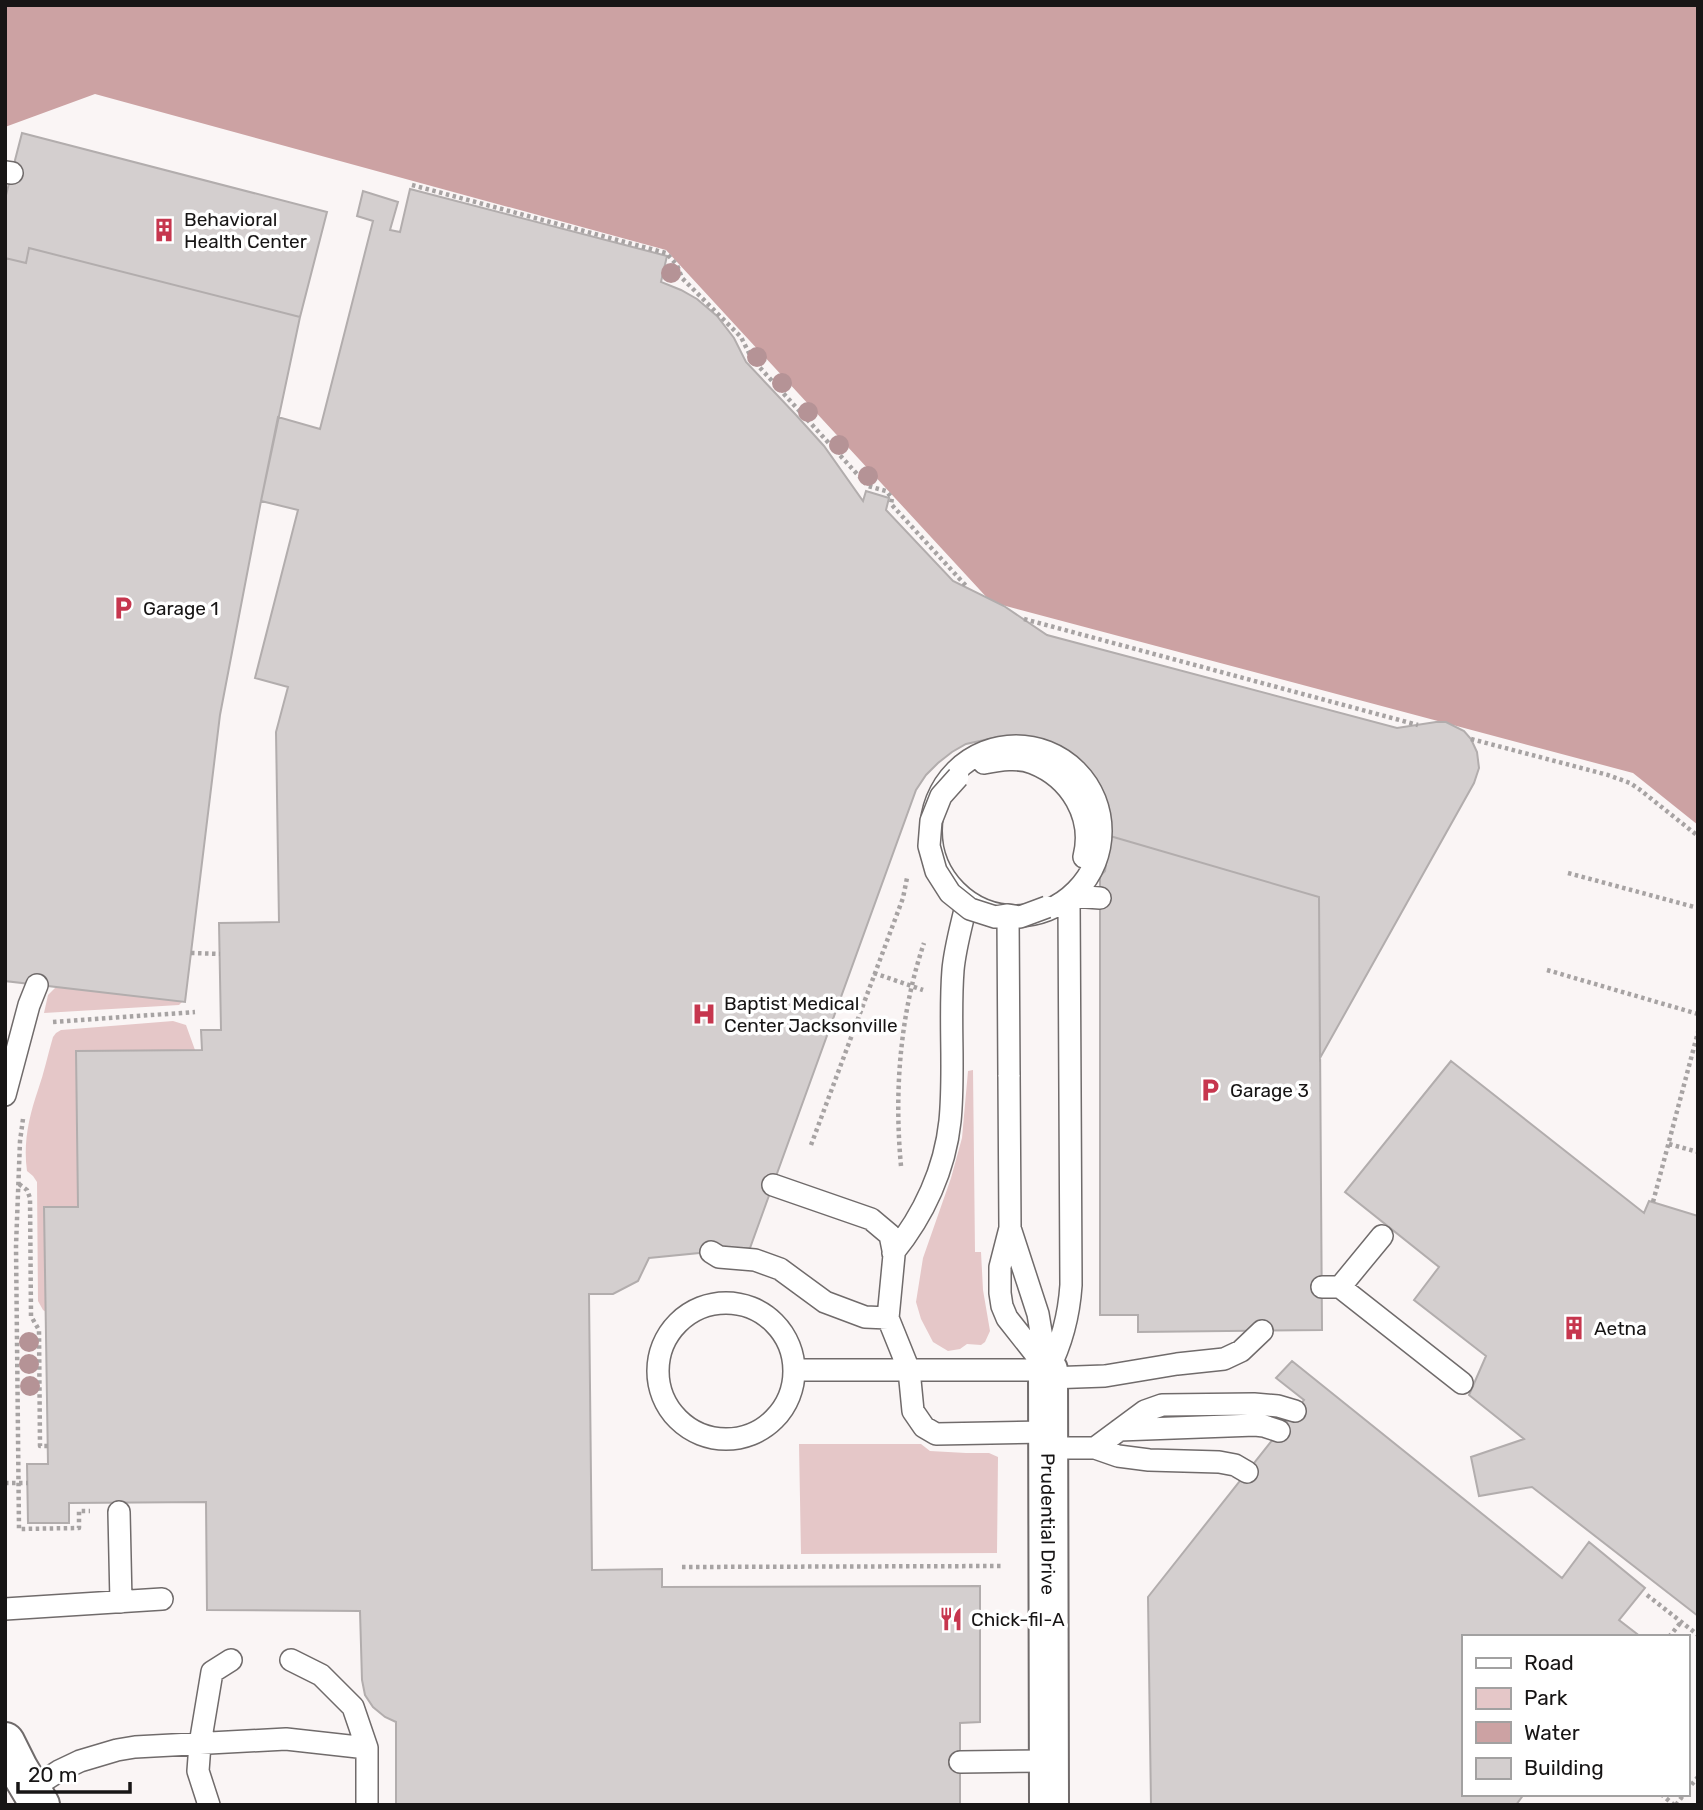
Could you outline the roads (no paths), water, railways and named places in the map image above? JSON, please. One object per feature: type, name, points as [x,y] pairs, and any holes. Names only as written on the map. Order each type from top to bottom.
[{"type":"street","name":"Prudential Drive","points":[[1048,1374],[1049,1805]]},
{"type":"street","points":[[5,1742],[36,1797]]},
{"type":"lane","points":[[1048,1374],[1065,1329],[1072,1285],[1069,896],[1087,845],[1085,818],[1073,794],[1055,775],[1031,762],[1005,759],[979,764],[958,777],[941,796],[931,821],[929,846],[936,871],[950,893],[970,909],[995,917],[1020,917],[1045,909],[1069,896],[1076,892],[1097,884],[1101,842],[1100,812],[1088,784],[1068,762],[1041,749],[1012,745],[983,751],[958,767],[940,791],[931,816],[931,844],[939,870],[954,891],[976,908],[1001,916],[1029,916],[1055,908],[1069,896]]},
{"type":"lane","points":[[893,1253],[909,1233],[932,1190],[944,1155],[950,1121],[953,969],[967,901]]},
{"type":"lane","points":[[1008,915],[1010,1228],[1000,1267],[1000,1293],[1002,1306],[1014,1328],[1048,1374]]},
{"type":"lane","points":[[5,1095],[37,985]]},
{"type":"lane","points":[[773,1185],[871,1219],[890,1235],[893,1253],[888,1318],[909,1370],[913,1411],[924,1427],[936,1434],[1048,1440],[1149,1460],[1219,1462],[1235,1465],[1247,1472]]},
{"type":"lane","points":[[1010,1228],[1038,1314],[1048,1374]]},
{"type":"lane","points":[[1382,1236],[1331,1287],[1462,1383]]},
{"type":"lane","points":[[711,1252],[719,1257],[755,1260],[780,1269],[825,1302],[865,1317],[888,1318]]},
{"type":"lane","points":[[732,1303],[743,1304],[763,1314],[779,1329],[790,1348],[794,1370],[788,1400],[769,1425],[750,1435],[728,1439],[706,1437],[678,1420],[660,1391],[658,1369],[662,1347],[681,1320],[689,1313],[710,1304],[732,1303]]},
{"type":"lane","points":[[794,1370],[909,1370],[1105,1376],[1224,1359],[1241,1351],[1262,1331]]},
{"type":"lane","points":[[1095,1448],[1153,1407],[1171,1404],[1254,1404],[1295,1411]]},
{"type":"lane","points":[[1119,1430],[1255,1425],[1279,1431]]},
{"type":"lane","points":[[120,1512],[121,1602]]},
{"type":"lane","points":[[5,1609],[162,1599]]},
{"type":"lane","points":[[209,1805],[198,1772],[200,1744],[212,1672],[232,1660]]},
{"type":"lane","points":[[292,1660],[321,1675],[353,1707],[367,1748],[368,1805]]},
{"type":"lane","points":[[36,1797],[69,1766],[117,1750],[156,1745],[286,1740],[367,1748]]},
{"type":"lane","points":[[960,1762],[1049,1761]]},
{"type":"water","points":[[5,5],[1698,5],[1698,825],[1633,773],[991,602],[666,250],[95,94],[5,127]]},
{"type":"place","name":"Behavioral Health Center","points":[[164,230]]},
{"type":"place","name":"Garage 1","points":[[123,608]]},
{"type":"place","name":"Baptist Medical Center Jacksonville","points":[[704,1014]]},
{"type":"place","name":"Garage 3","points":[[1210,1090]]},
{"type":"place","name":"Aetna","points":[[1574,1328]]},
{"type":"place","name":"Chick-fil-A","points":[[951,1619]]}]
